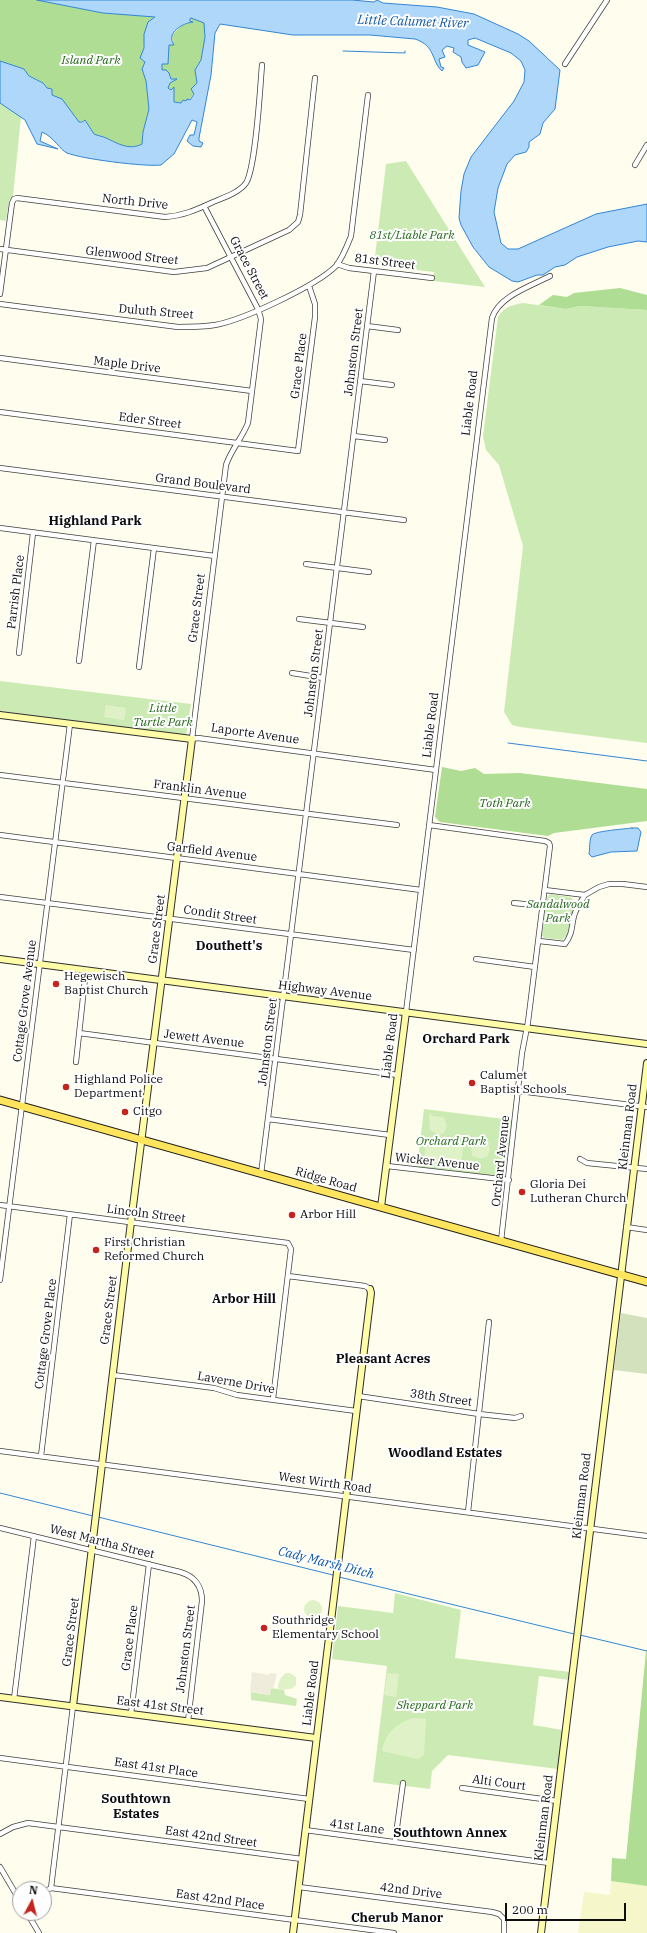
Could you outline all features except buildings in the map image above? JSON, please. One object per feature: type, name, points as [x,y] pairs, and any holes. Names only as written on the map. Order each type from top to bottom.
[{"type":"main road","name":"Ridge Road","points":[[0,1100],[647,1282]]},
{"type":"street","points":[[565,64],[607,0]]},
{"type":"street","name":"North Drive","points":[[3,250],[14,199],[17,198],[165,217],[185,214],[240,189],[246,183],[250,174],[262,64]]},
{"type":"street","name":"Glenwood Street","points":[[3,250],[174,272],[207,268],[288,230],[298,222],[300,216],[315,78]]},
{"type":"street","name":"Duluth Street","points":[[0,304],[178,327],[215,324],[232,320],[309,286],[325,276],[337,264],[346,251],[354,222],[368,95]]},
{"type":"street","points":[[635,165],[647,145]]},
{"type":"street","name":"Grace Street","points":[[52,1888],[131,1222],[226,465],[229,456],[248,423],[261,319],[258,309],[204,206]]},
{"type":"street","points":[[0,294],[3,250]]},
{"type":"street","name":"81st Street","points":[[337,264],[374,271],[432,278]]},
{"type":"street","name":"Johnston Street","points":[[261,1174],[374,271]]},
{"type":"street","name":"Liable Road","points":[[382,1207],[492,318],[502,302],[550,276]]},
{"type":"street","name":"Grace Place","points":[[298,451],[315,317],[315,304],[309,286]]},
{"type":"street","points":[[367,326],[398,330]]},
{"type":"street","name":"Maple Drive","points":[[0,358],[252,391]]},
{"type":"street","points":[[360,381],[392,385]]},
{"type":"street","name":"Eder Street","points":[[0,412],[298,451]]},
{"type":"street","points":[[354,436],[385,440]]},
{"type":"street","name":"Grand Boulevard","points":[[0,468],[404,520]]},
{"type":"street","points":[[0,528],[215,556]]},
{"type":"street","name":"Parrish Place","points":[[19,653],[33,533]]},
{"type":"street","points":[[79,661],[94,540]]},
{"type":"street","points":[[139,667],[154,548]]},
{"type":"street","points":[[306,564],[369,572]]},
{"type":"street","points":[[299,619],[363,627]]},
{"type":"street","points":[[292,673],[323,678]]},
{"type":"street","name":"Laporte Avenue","points":[[0,715],[198,738],[436,770]]},
{"type":"street","name":"Cottage Grove Avenue","points":[[0,1280],[70,724]]},
{"type":"street","name":"Franklin Avenue","points":[[0,775],[397,825]]},
{"type":"street","points":[[429,825],[549,843],[550,846],[539,941],[565,944],[571,936],[574,916],[585,895],[609,884],[647,887]]},
{"type":"street","name":"Garfield Avenue","points":[[0,835],[421,890]]},
{"type":"street","points":[[545,890],[585,895]]},
{"type":"street","name":"Condit Street","points":[[0,896],[414,950]]},
{"type":"street","points":[[514,903],[543,906]]},
{"type":"street","name":"Orchard Avenue","points":[[502,1241],[526,1028],[539,941]]},
{"type":"street","name":"Highway Avenue","points":[[0,959],[647,1044]]},
{"type":"street","points":[[476,959],[535,967]]},
{"type":"street","points":[[76,1062],[86,970]]},
{"type":"street","name":"Jewett Avenue","points":[[79,1033],[398,1075]]},
{"type":"street","name":"Kleinman Road","points":[[540,1933],[626,1227],[644,1107],[647,1063]]},
{"type":"street","points":[[519,1091],[644,1107]]},
{"type":"street","name":"Wicker Avenue","points":[[268,1119],[390,1135]]},
{"type":"street","points":[[580,1159],[587,1163],[647,1169]]},
{"type":"street","name":"Wicker Avenue","points":[[387,1166],[509,1180]]},
{"type":"street","name":"Lincoln Street","points":[[0,1205],[285,1242],[290,1245],[291,1249],[288,1276]]},
{"type":"street","name":"Cottage Grove Place","points":[[41,1456],[70,1214]]},
{"type":"street","points":[[626,1227],[647,1230]]},
{"type":"street","points":[[273,1399],[288,1276],[365,1286],[370,1288]]},
{"type":"street","name":"Liable Road","points":[[293,1933],[371,1293],[370,1288]]},
{"type":"street","points":[[468,1512],[479,1414],[479,1395],[489,1322]]},
{"type":"street","name":"Laverne Drive","points":[[113,1375],[214,1388],[237,1395],[356,1411]]},
{"type":"street","name":"38th Street","points":[[358,1396],[479,1414],[515,1418],[521,1416]]},
{"type":"street","name":"West Wirth Road","points":[[0,1451],[647,1536]]},
{"type":"street","name":"West Martha Street","points":[[0,1528],[149,1564],[185,1574],[196,1581]]},
{"type":"street","points":[[14,1699],[34,1536]]},
{"type":"street","name":"Grace Place","points":[[131,1714],[149,1564]]},
{"type":"street","name":"Johnston Street","points":[[188,1721],[202,1601],[202,1592],[196,1581]]},
{"type":"street","name":"East 41st Street","points":[[0,1697],[316,1738]]},
{"type":"street","name":"East 41st Place","points":[[0,1758],[309,1799]]},
{"type":"street","points":[[395,1842],[403,1783]]},
{"type":"street","name":"Alti Court","points":[[462,1788],[557,1801]]},
{"type":"street","name":"East 42nd Street","points":[[0,1834],[20,1824],[28,1823],[302,1859]]},
{"type":"street","name":"41st Lane","points":[[305,1830],[549,1863]]},
{"type":"street","points":[[0,1866],[12,1887]]},
{"type":"street","name":"42nd Drive","points":[[299,1887],[492,1912],[499,1914],[504,1919],[504,1933]]},
{"type":"street","name":"East 42nd Place","points":[[52,1888],[394,1933]]},
{"type":"street","points":[[32,1921],[39,1933]]},
{"type":"green space","name":"Island Park","points":[[0,0],[37,0],[103,13],[154,16],[147,31],[142,60],[145,62],[142,69],[146,81],[149,109],[143,132],[142,144],[132,147],[127,146],[94,134],[85,120],[79,122],[65,104],[52,95],[52,89],[47,88],[43,83],[29,76],[24,69],[9,66],[0,61]]},
{"type":"green space","points":[[191,18],[204,23],[205,37],[201,60],[195,70],[197,83],[192,89],[194,93],[189,100],[183,100],[181,103],[174,102],[174,88],[171,90],[168,88],[170,83],[177,79],[171,79],[166,70],[162,70],[162,64],[166,64],[169,45],[173,45],[172,35],[182,25],[192,22],[190,21]]},
{"type":"green space","points":[[0,103],[21,117],[13,196],[9,201],[6,221],[0,220]]},
{"type":"green space","name":"81st/Liable Park","points":[[406,161],[485,287],[433,281],[434,272],[374,265],[386,164]]},
{"type":"green space","points":[[620,288],[647,295],[647,310],[580,306],[566,309],[539,305],[553,295],[567,297],[574,293]]},
{"type":"green space","points":[[523,303],[566,309],[580,306],[647,310],[647,743],[520,727],[512,725],[504,712],[523,546],[499,465],[486,450],[483,436],[498,317],[508,307]]},
{"type":"green space","name":"Little Turtle Park","points":[[0,681],[191,704],[186,736],[0,711]]},
{"type":"green space","points":[[106,705],[126,708],[124,720],[104,717]]},
{"type":"green space","name":"Toth Park","points":[[442,767],[461,771],[475,768],[484,774],[520,773],[647,789],[647,821],[554,833],[548,836],[440,822],[435,817]]},
{"type":"green space","name":"Sandalwood Park","points":[[550,894],[570,897],[575,901],[568,935],[562,940],[545,938],[542,936],[547,898]]},
{"type":"green space","name":"Orchard Park","points":[[424,1109],[512,1120],[504,1178],[417,1168]]},
{"type":"green space","points":[[431,1113],[432,1116],[443,1117],[445,1119],[446,1129],[444,1133],[439,1135],[430,1130],[429,1115]]},
{"type":"green space","points":[[473,1140],[487,1142],[490,1149],[487,1157],[481,1159],[472,1156],[471,1142]]},
{"type":"green space","points":[[426,1142],[463,1146],[461,1165],[424,1160]]},
{"type":"green space","points":[[621,1313],[647,1318],[647,1374],[614,1370]]},
{"type":"green space","name":"Sheppard Park","points":[[395,1593],[461,1610],[455,1658],[570,1672],[569,1680],[539,1676],[533,1725],[563,1730],[558,1769],[448,1755],[432,1771],[430,1789],[373,1782],[387,1666],[332,1659],[338,1606],[393,1613]]},
{"type":"green space","points":[[313,1600],[319,1603],[322,1609],[319,1615],[313,1618],[307,1615],[304,1609],[307,1603]]},
{"type":"green space","points":[[646,1651],[647,1886],[611,1881],[612,1858],[626,1859]]},
{"type":"green space","points":[[286,1673],[290,1673],[296,1677],[296,1685],[291,1689],[279,1690],[278,1686],[282,1676]]},
{"type":"green space","points":[[387,1673],[399,1674],[396,1697],[384,1695]]},
{"type":"green space","points":[[271,1688],[284,1690],[285,1695],[297,1699],[296,1706],[251,1700],[251,1692],[269,1695]]},
{"type":"green space","points":[[414,1718],[426,1719],[424,1755],[418,1759],[382,1751],[383,1745],[392,1730],[402,1723]]},
{"type":"green space","points":[[611,1881],[647,1886],[647,1933],[578,1933],[584,1892],[610,1895]]},
{"type":"shaded area","points":[[252,1672],[269,1675],[270,1673],[277,1674],[270,1695],[250,1692]]},
{"type":"water","name":"Little Calumet River","points":[[37,0],[352,0],[374,2],[377,0],[383,3],[437,7],[474,14],[518,34],[529,41],[560,70],[555,109],[543,123],[540,134],[529,142],[529,147],[526,152],[515,155],[507,164],[498,188],[494,212],[501,243],[508,249],[518,249],[596,214],[647,204],[647,242],[638,241],[608,247],[577,257],[565,265],[555,267],[543,275],[537,275],[518,282],[512,281],[489,267],[473,247],[461,225],[459,218],[464,174],[471,157],[514,101],[524,82],[525,70],[521,61],[511,53],[475,38],[468,40],[468,45],[485,52],[478,65],[466,68],[461,57],[453,52],[454,48],[447,46],[442,50],[445,57],[439,59],[441,67],[444,68],[442,71],[427,46],[415,39],[370,35],[293,35],[220,24],[215,33],[211,75],[199,138],[199,141],[203,143],[201,147],[193,146],[187,141],[190,135],[194,135],[197,122],[192,120],[174,154],[161,165],[128,164],[99,160],[67,153],[50,137],[42,132],[40,141],[58,149],[37,144],[25,120],[0,103],[0,61],[24,69],[29,76],[43,83],[47,88],[52,89],[52,95],[62,99],[79,122],[85,120],[94,134],[119,144],[132,147],[142,144],[143,132],[149,109],[146,81],[142,69],[145,62],[140,58],[144,48],[144,34],[148,22],[155,17],[103,13]],"holes":[[[191,18],[204,23],[205,37],[201,60],[195,70],[197,83],[191,89],[194,94],[190,100],[183,100],[181,103],[174,102],[174,87],[171,90],[168,88],[170,83],[177,79],[171,79],[169,73],[166,70],[162,70],[162,64],[168,64],[169,45],[174,45],[172,41],[173,33],[176,29],[185,24],[193,22],[190,21]]]},
{"type":"water","points":[[638,828],[641,832],[637,851],[611,852],[592,857],[589,854],[590,839],[592,835],[604,831]]},
{"type":"waterway","points":[[343,51],[405,53],[405,51]]},
{"type":"waterway","points":[[508,743],[647,761]]},
{"type":"waterway","name":"Cady Marsh Ditch","points":[[0,1493],[93,1516]]},
{"type":"waterway","name":"Cady Marsh Ditch","points":[[98,1517],[333,1575]]},
{"type":"waterway","name":"Cady Marsh Ditch","points":[[339,1577],[574,1634]]},
{"type":"waterway","name":"Cady Marsh Ditch","points":[[580,1635],[647,1651]]},
{"type":"place","name":"Hegewisch Baptist Church","points":[[56,984]]},
{"type":"place","name":"Calumet Baptist Schools","points":[[472,1083]]},
{"type":"place","name":"Highland Police Department","points":[[66,1087]]},
{"type":"place","name":"Citgo","points":[[125,1112]]},
{"type":"place","name":"Gloria Dei Lutheran Church","points":[[522,1192]]},
{"type":"place","name":"Arbor Hill","points":[[292,1215]]},
{"type":"place","name":"First Christian Reformed Church","points":[[96,1250]]},
{"type":"place","name":"Southridge Elementary School","points":[[264,1628]]},
{"type":"district","name":"Highland Park","points":[[95,521]]},
{"type":"district","name":"Douthett's","points":[[229,946]]},
{"type":"district","name":"Orchard Park","points":[[466,1039]]},
{"type":"district","name":"Arbor Hill","points":[[244,1299]]},
{"type":"district","name":"Pleasant Acres","points":[[383,1359]]},
{"type":"district","name":"Woodland Estates","points":[[445,1453]]},
{"type":"district","name":"Southtown Estates","points":[[136,1806]]},
{"type":"district","name":"Southtown Annex","points":[[450,1833]]},
{"type":"district","name":"Cherub Manor","points":[[397,1918]]}]
